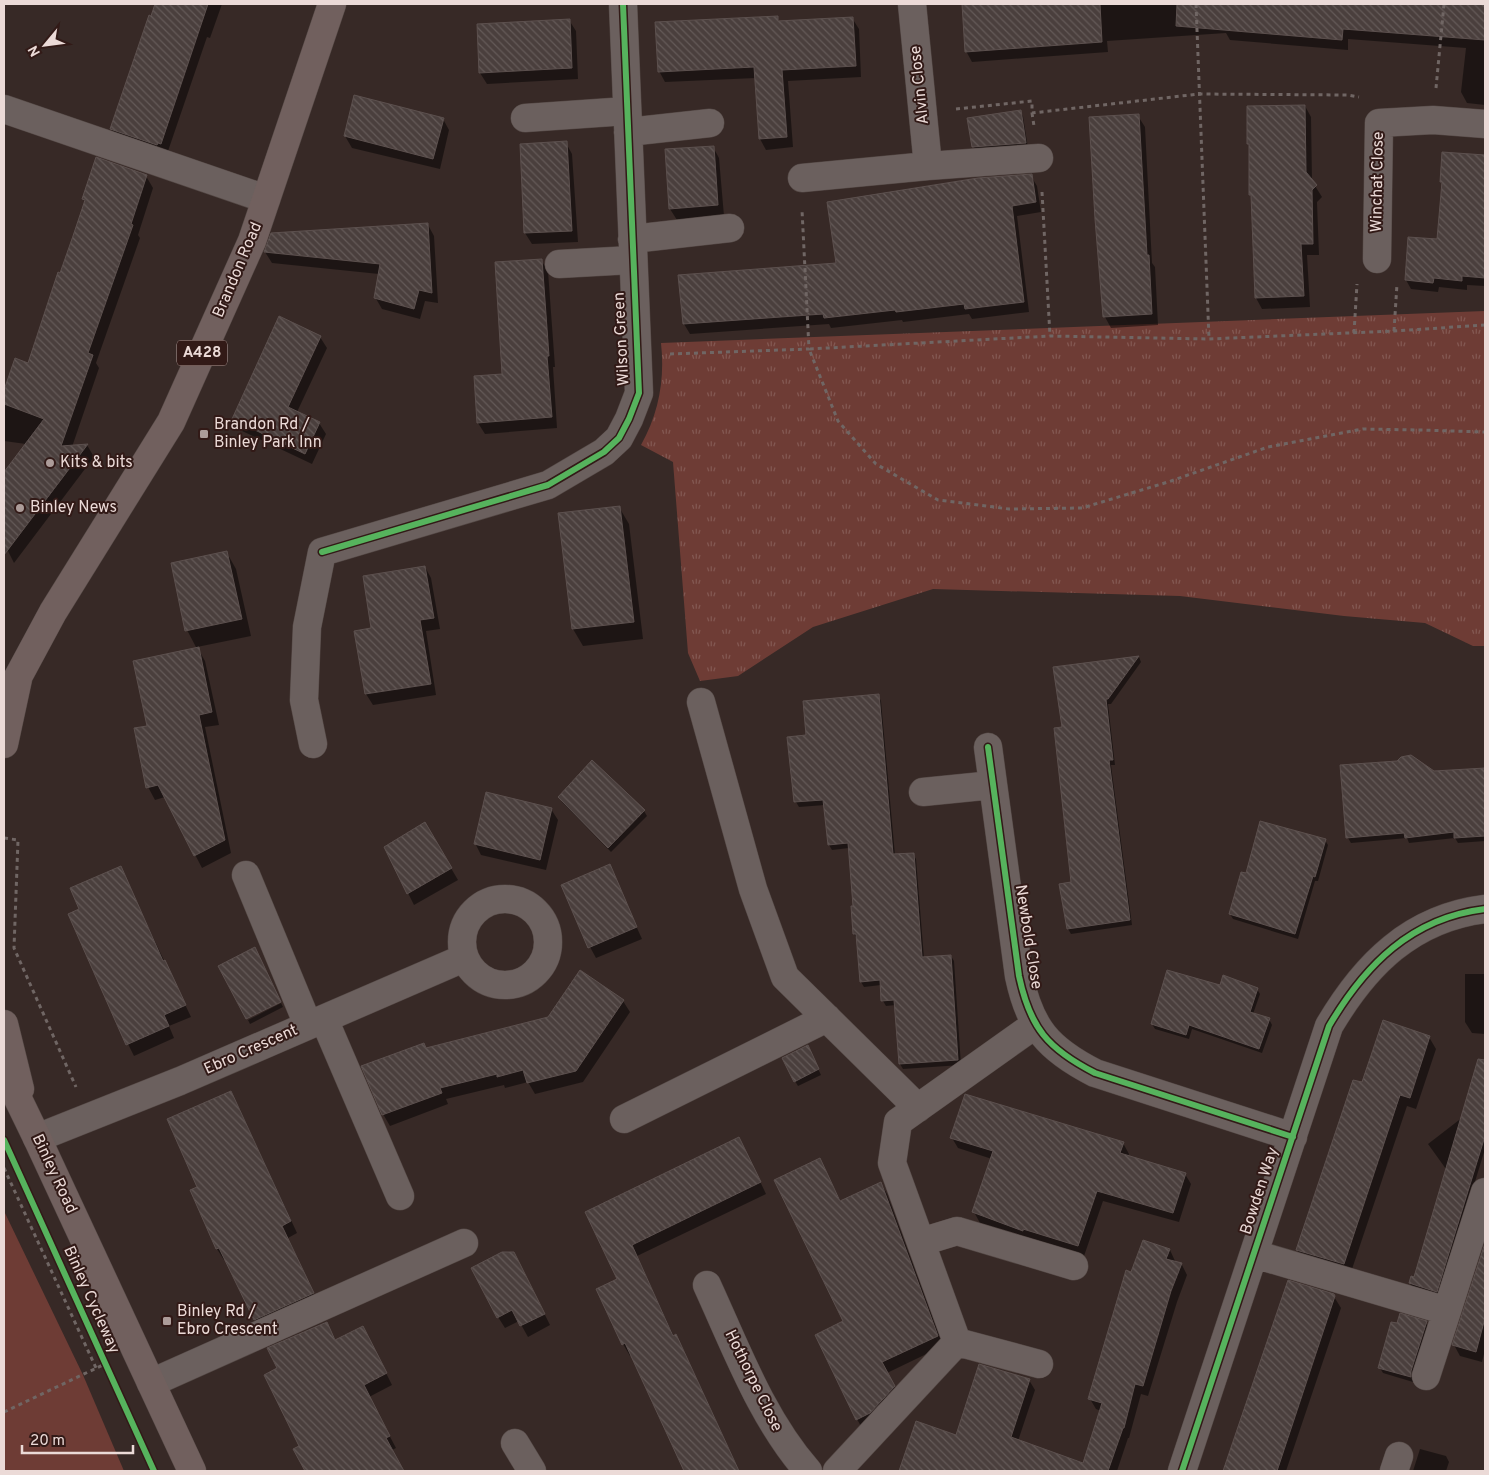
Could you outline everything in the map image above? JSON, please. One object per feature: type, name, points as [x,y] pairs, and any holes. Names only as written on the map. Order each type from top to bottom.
[{"type":"main road","name":"Brandon Road","points":[[4,744],[11,687],[53,612],[171,422],[252,241],[332,4]]},
{"type":"main road","name":"Binley Road","points":[[4,1024],[33,1130]]},
{"type":"main road","name":"Binley Road","points":[[4,1070],[192,1471]]},
{"type":"main road","points":[[4,1086],[33,1130]]},
{"type":"street","name":"Wilson Green","points":[[314,744],[304,700],[304,691],[307,627],[322,552],[548,485],[604,452],[619,438],[629,419],[638,393],[622,4]]},
{"type":"street","name":"Alvin Close","points":[[912,4],[928,166]]},
{"type":"street","points":[[4,109],[266,199]]},
{"type":"street","points":[[525,118],[710,123]]},
{"type":"street","name":"Winchat Close","points":[[1377,259],[1378,123],[1433,120],[1485,124]]},
{"type":"street","points":[[802,178],[1039,158]]},
{"type":"street","points":[[559,264],[730,228]]},
{"type":"street","points":[[701,702],[753,889],[786,977],[918,1108]]},
{"type":"street","name":"Newbold Close","points":[[988,747],[1019,976],[1024,999],[1041,1033],[1055,1048],[1075,1062],[1095,1072],[1293,1137]]},
{"type":"street","points":[[923,792],[993,785]]},
{"type":"street","points":[[246,875],[400,1196]]},
{"type":"street","name":"Bowden Way","points":[[1182,1471],[1329,1026],[1344,1002],[1374,964],[1415,933],[1442,920],[1485,909]]},
{"type":"street","name":"Ebro Crescent","points":[[33,1130],[90,1117],[180,1081],[464,958]]},
{"type":"street","points":[[624,1119],[827,1018]]},
{"type":"street","points":[[958,1342],[892,1163],[898,1122],[1036,1024]]},
{"type":"street","points":[[1426,1376],[1485,1192]]},
{"type":"street","points":[[921,1242],[957,1231],[1074,1266]]},
{"type":"street","points":[[151,1383],[464,1243]]},
{"type":"street","points":[[1254,1254],[1448,1311]]},
{"type":"street","name":"Hothorpe Close","points":[[707,1285],[765,1410],[790,1452],[808,1471]]},
{"type":"street","points":[[958,1342],[1040,1364]]},
{"type":"street","points":[[837,1471],[958,1342]]},
{"type":"street","points":[[515,1443],[532,1471]]},
{"type":"path","points":[[1196,4],[1209,339]]},
{"type":"path","points":[[1433,120],[1444,4]]},
{"type":"path","points":[[1032,113],[1199,94],[1348,95],[1369,98],[1378,123]]},
{"type":"path","points":[[923,113],[1032,101],[1045,228],[1050,336]]},
{"type":"path","points":[[802,178],[801,195],[809,349],[838,421],[876,464],[938,500],[1009,509],[1082,508],[1168,482],[1268,447],[1364,429],[1485,432]]},
{"type":"path","points":[[1354,333],[1359,260],[1377,259]]},
{"type":"path","points":[[637,354],[809,349],[1050,336],[1209,339],[1485,326]]},
{"type":"path","points":[[4,838],[18,840],[14,948],[90,1117]]},
{"type":"path","points":[[4,1168],[96,1368]]},
{"type":"path","points":[[4,1412],[105,1364]]},
{"type":"green space","points":[[1485,311],[1485,646],[1473,646],[1425,623],[1344,616],[1180,596],[933,589],[813,627],[738,676],[700,681],[688,653],[673,462],[641,445],[652,421],[659,396],[662,370],[661,343]]},
{"type":"green space","points":[[4,1211],[83,1375],[124,1471],[4,1471]]},
{"type":"building","points":[[155,4],[208,4],[161,144],[158,143],[157,145],[110,129],[149,15],[151,16]]},
{"type":"building","points":[[962,4],[1100,4],[1102,42],[965,52]]},
{"type":"building","points":[[1177,4],[1485,4],[1485,40],[1343,29],[1342,40],[1176,26]]},
{"type":"building","points":[[778,16],[778,21],[853,17],[856,66],[782,70],[787,137],[759,139],[754,67],[658,72],[655,22]]},
{"type":"building","points":[[570,19],[572,68],[479,73],[477,24]]},
{"type":"building","points":[[354,95],[444,118],[433,159],[344,136]]},
{"type":"building","points":[[1305,105],[1306,172],[1317,185],[1312,190],[1313,244],[1301,244],[1304,296],[1255,298],[1251,195],[1249,195],[1247,106]]},
{"type":"building","points":[[1021,110],[1026,143],[972,147],[967,118]]},
{"type":"building","points":[[1139,114],[1152,314],[1103,317],[1089,117]]},
{"type":"building","points":[[567,141],[572,231],[524,233],[520,144]]},
{"type":"building","points":[[714,146],[718,205],[669,209],[665,149]]},
{"type":"building","points":[[1442,152],[1485,155],[1485,278],[1462,276],[1462,281],[1434,278],[1433,283],[1405,280],[1408,237],[1437,239],[1442,182],[1440,182]]},
{"type":"building","points":[[96,157],[147,175],[131,224],[133,225],[88,353],[93,355],[61,446],[88,444],[4,555],[4,472],[44,419],[4,404],[4,390],[15,358],[28,363],[58,272],[60,273],[85,200],[82,199]]},
{"type":"building","points":[[1032,174],[1036,202],[1012,206],[1024,302],[965,309],[964,304],[824,318],[823,314],[683,324],[678,275],[836,263],[827,202],[978,178]]},
{"type":"building","points":[[428,223],[432,293],[419,290],[414,309],[374,298],[380,264],[264,252],[271,233]]},
{"type":"building","points":[[542,259],[552,417],[477,423],[474,376],[502,374],[495,262]]},
{"type":"building","points":[[279,316],[321,336],[288,407],[320,422],[305,454],[232,419]]},
{"type":"building","points":[[620,506],[634,622],[572,629],[558,513]]},
{"type":"building","points":[[227,551],[242,619],[185,631],[171,563]]},
{"type":"building","points":[[425,566],[434,618],[420,620],[431,684],[365,694],[354,631],[371,628],[363,576]]},
{"type":"building","points":[[199,647],[212,712],[199,715],[225,840],[194,856],[158,785],[146,788],[134,728],[147,726],[133,661]]},
{"type":"building","points":[[1139,656],[1108,699],[1106,699],[1113,760],[1109,760],[1130,920],[1067,929],[1059,884],[1071,882],[1054,728],[1062,727],[1053,667]]},
{"type":"building","points":[[879,694],[893,854],[914,853],[922,957],[951,955],[958,1060],[899,1064],[894,1000],[881,1001],[880,980],[860,982],[856,934],[853,934],[851,906],[853,906],[848,843],[828,845],[823,800],[794,802],[787,737],[806,735],[803,701]]},
{"type":"building","points":[[1411,755],[1434,771],[1485,768],[1485,836],[1454,838],[1454,832],[1405,838],[1404,833],[1346,838],[1340,765],[1397,761],[1401,757]]},
{"type":"building","points":[[592,760],[645,810],[608,848],[558,797]]},
{"type":"building","points":[[486,792],[552,808],[540,860],[474,844]]},
{"type":"building","points":[[1260,821],[1326,839],[1295,934],[1229,914],[1241,872],[1246,873]]},
{"type":"building","points":[[425,822],[452,868],[407,894],[384,847]]},
{"type":"building","points":[[610,864],[637,927],[588,948],[561,885]]},
{"type":"building","points":[[121,866],[163,961],[165,960],[186,1005],[164,1015],[169,1026],[126,1045],[68,914],[79,909],[70,888]]},
{"type":"building","points":[[255,947],[281,1002],[246,1019],[218,966]]},
{"type":"building","points":[[580,970],[624,1000],[576,1071],[527,1083],[523,1070],[497,1077],[497,1074],[440,1088],[442,1093],[382,1115],[361,1066],[424,1043],[426,1048],[548,1017]]},
{"type":"building","points":[[1167,970],[1220,985],[1223,975],[1258,988],[1250,1012],[1270,1018],[1259,1049],[1189,1025],[1186,1035],[1151,1024]]},
{"type":"building","points":[[1383,1020],[1430,1036],[1410,1098],[1400,1095],[1344,1264],[1296,1250],[1353,1080],[1362,1082]]},
{"type":"building","points":[[808,1045],[819,1069],[794,1082],[782,1058]]},
{"type":"building","points":[[1478,1059],[1485,1060],[1485,1136],[1437,1292],[1409,1283],[1411,1276],[1414,1277]]},
{"type":"building","points":[[231,1091],[291,1221],[282,1226],[314,1293],[254,1320],[219,1248],[216,1249],[190,1190],[197,1187],[167,1119]]},
{"type":"building","points":[[965,1094],[1124,1142],[1120,1153],[1186,1173],[1173,1213],[1097,1191],[1078,1246],[1023,1229],[1023,1231],[972,1212],[993,1151],[950,1138]]},
{"type":"building","points":[[739,1137],[761,1182],[632,1245],[673,1336],[676,1334],[739,1471],[684,1471],[625,1343],[622,1345],[596,1289],[617,1279],[585,1212]]},
{"type":"building","points":[[820,1158],[840,1201],[881,1182],[938,1336],[882,1362],[895,1386],[870,1413],[856,1420],[815,1335],[843,1321],[774,1180]]},
{"type":"building","points":[[1143,1240],[1170,1249],[1166,1259],[1182,1263],[1171,1291],[1143,1386],[1135,1384],[1124,1428],[1108,1471],[899,1471],[916,1421],[956,1435],[979,1364],[1030,1379],[1011,1437],[1083,1463],[1102,1403],[1088,1399],[1126,1270],[1131,1272]]},
{"type":"building","points":[[1485,1243],[1485,1318],[1476,1352],[1452,1345]]},
{"type":"building","points":[[502,1252],[514,1252],[545,1314],[520,1326],[512,1310],[497,1318],[471,1268]]},
{"type":"building","points":[[1288,1280],[1334,1294],[1335,1296],[1277,1471],[1223,1471]]},
{"type":"building","points":[[1400,1313],[1427,1321],[1411,1371],[1411,1377],[1378,1368],[1391,1322],[1397,1323]]},
{"type":"building","points":[[327,1322],[335,1340],[363,1326],[387,1373],[364,1385],[390,1436],[386,1438],[404,1471],[305,1471],[293,1449],[299,1446],[264,1375],[277,1368],[267,1348]]},
{"type":"cycle path","points":[[322,552],[548,485],[604,452],[619,438],[639,393],[623,4]]},
{"type":"cycle path","points":[[988,747],[1019,976],[1029,1010],[1035,1023],[1044,1035],[1065,1055],[1095,1073],[1293,1137]]},
{"type":"cycle path","points":[[1182,1471],[1329,1026],[1358,983],[1393,948],[1434,922],[1459,914],[1485,909]]},
{"type":"cycle path","name":"Binley Cycleway","points":[[4,1140],[154,1471]]},
{"type":"place","name":"Brandon Rd / Binley Park Inn","points":[[204,434]]},
{"type":"place","name":"Kits & bits","points":[[50,463]]},
{"type":"place","name":"Binley News","points":[[20,508]]},
{"type":"place","name":"Binley Rd / Ebro Crescent","points":[[167,1321]]}]
